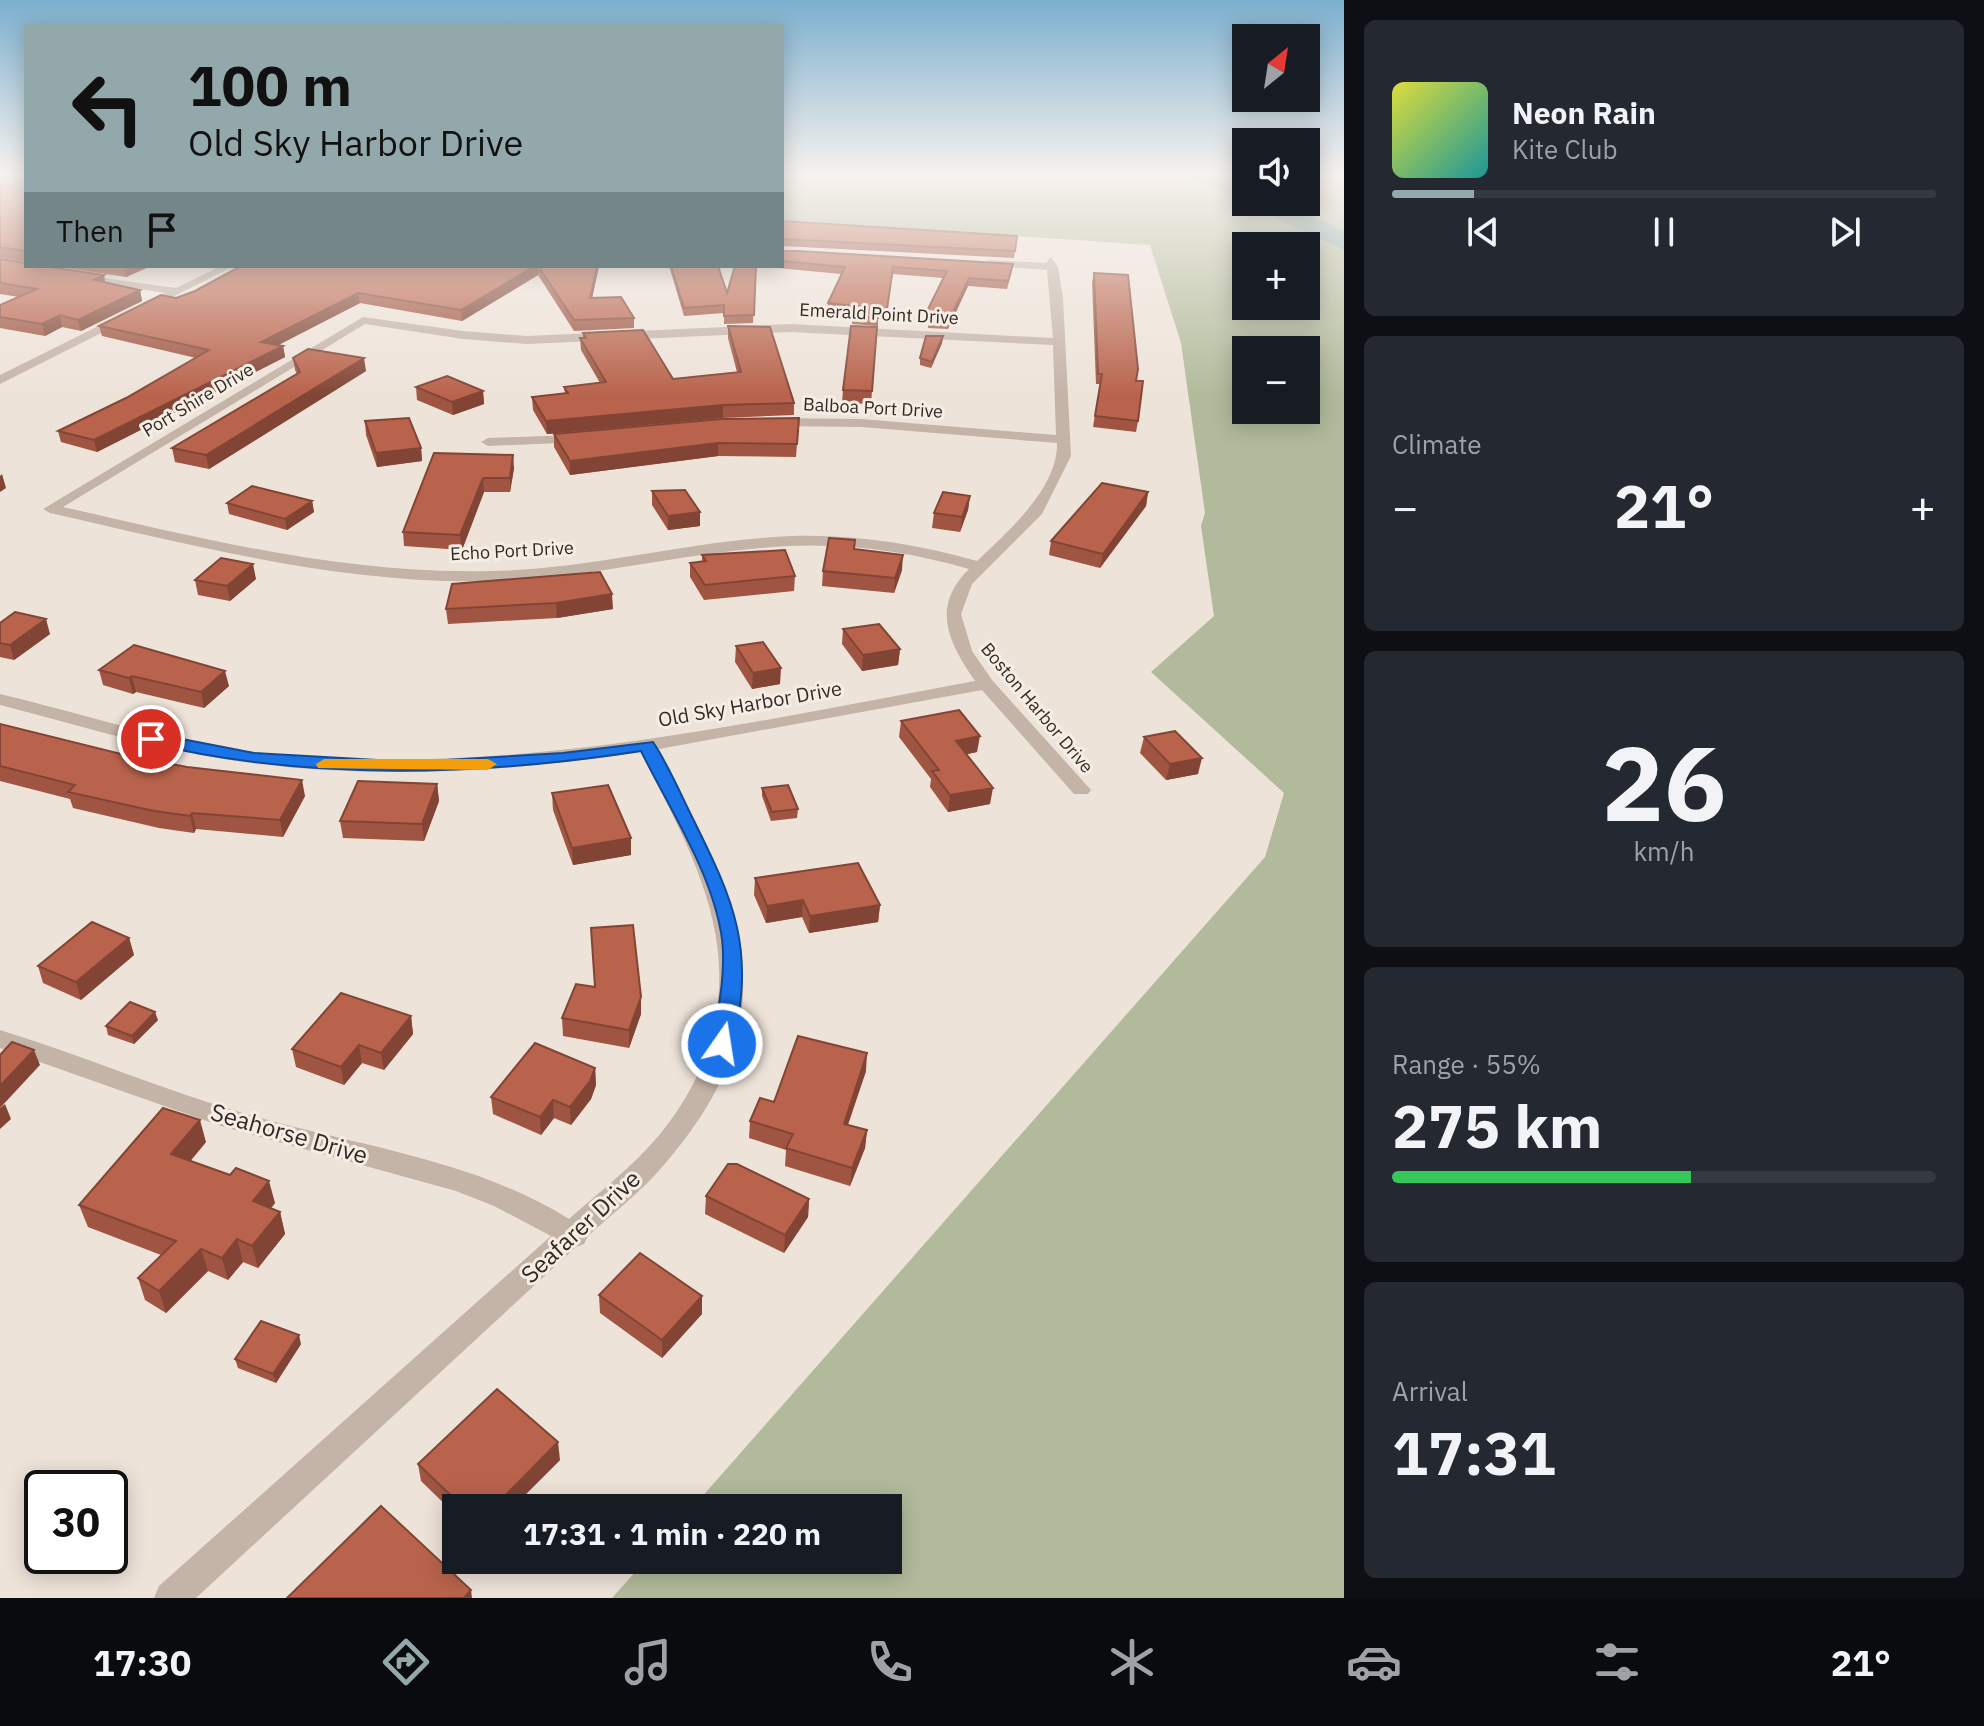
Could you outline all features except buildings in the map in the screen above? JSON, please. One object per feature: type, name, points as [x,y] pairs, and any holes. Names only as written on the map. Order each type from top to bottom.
[{"type":"street","name":"Boston Harbor Drive","points":[[973,262],[1052,264],[1064,456],[1037,511],[1014,537],[979,567],[959,592],[953,614],[963,651],[986,684],[1081,790]]},
{"type":"street","points":[[0,380],[225,268]]},
{"type":"street","points":[[60,273],[178,292]]},
{"type":"street","name":"Emerald Point Drive","points":[[363,320],[463,335],[527,340],[790,328],[1058,342]]},
{"type":"street","name":"Port Shire Drive","points":[[50,509],[363,320]]},
{"type":"street","name":"Balboa Port Drive","points":[[754,423],[861,423],[1064,440]]},
{"type":"street","points":[[488,442],[545,443],[592,437]]},
{"type":"street","name":"Echo Port Drive","points":[[50,509],[278,558],[445,576],[545,572],[791,542],[851,542],[910,548],[979,567]]},
{"type":"street","name":"Old Sky Harbor Drive","points":[[0,699],[181,747],[332,765],[494,764],[647,745],[986,684]]},
{"type":"street","name":"Seafarer Drive","points":[[171,1598],[574,1236],[653,1160],[686,1117],[708,1081],[731,1008],[732,940],[719,890],[647,745]]},
{"type":"street","name":"Seahorse Drive","points":[[0,1039],[251,1125],[503,1197],[549,1218],[574,1236]]},
{"type":"green space","points":[[1151,248],[1232,248],[1232,320],[1320,320],[1320,248],[1344,248],[1344,1598],[612,1598],[633,1574],[902,1574],[902,1494],[704,1494],[1265,857],[1284,793],[1151,672],[1214,616],[1201,526],[1205,513],[1181,343]]},
{"type":"slow traffic","points":[[324,764],[412,767],[488,764]]},
{"type":"route","points":[[151,739],[181,747],[254,758],[332,765],[412,767],[563,758],[647,745],[719,890],[732,940],[734,973],[731,1008],[722,1044]]}]
